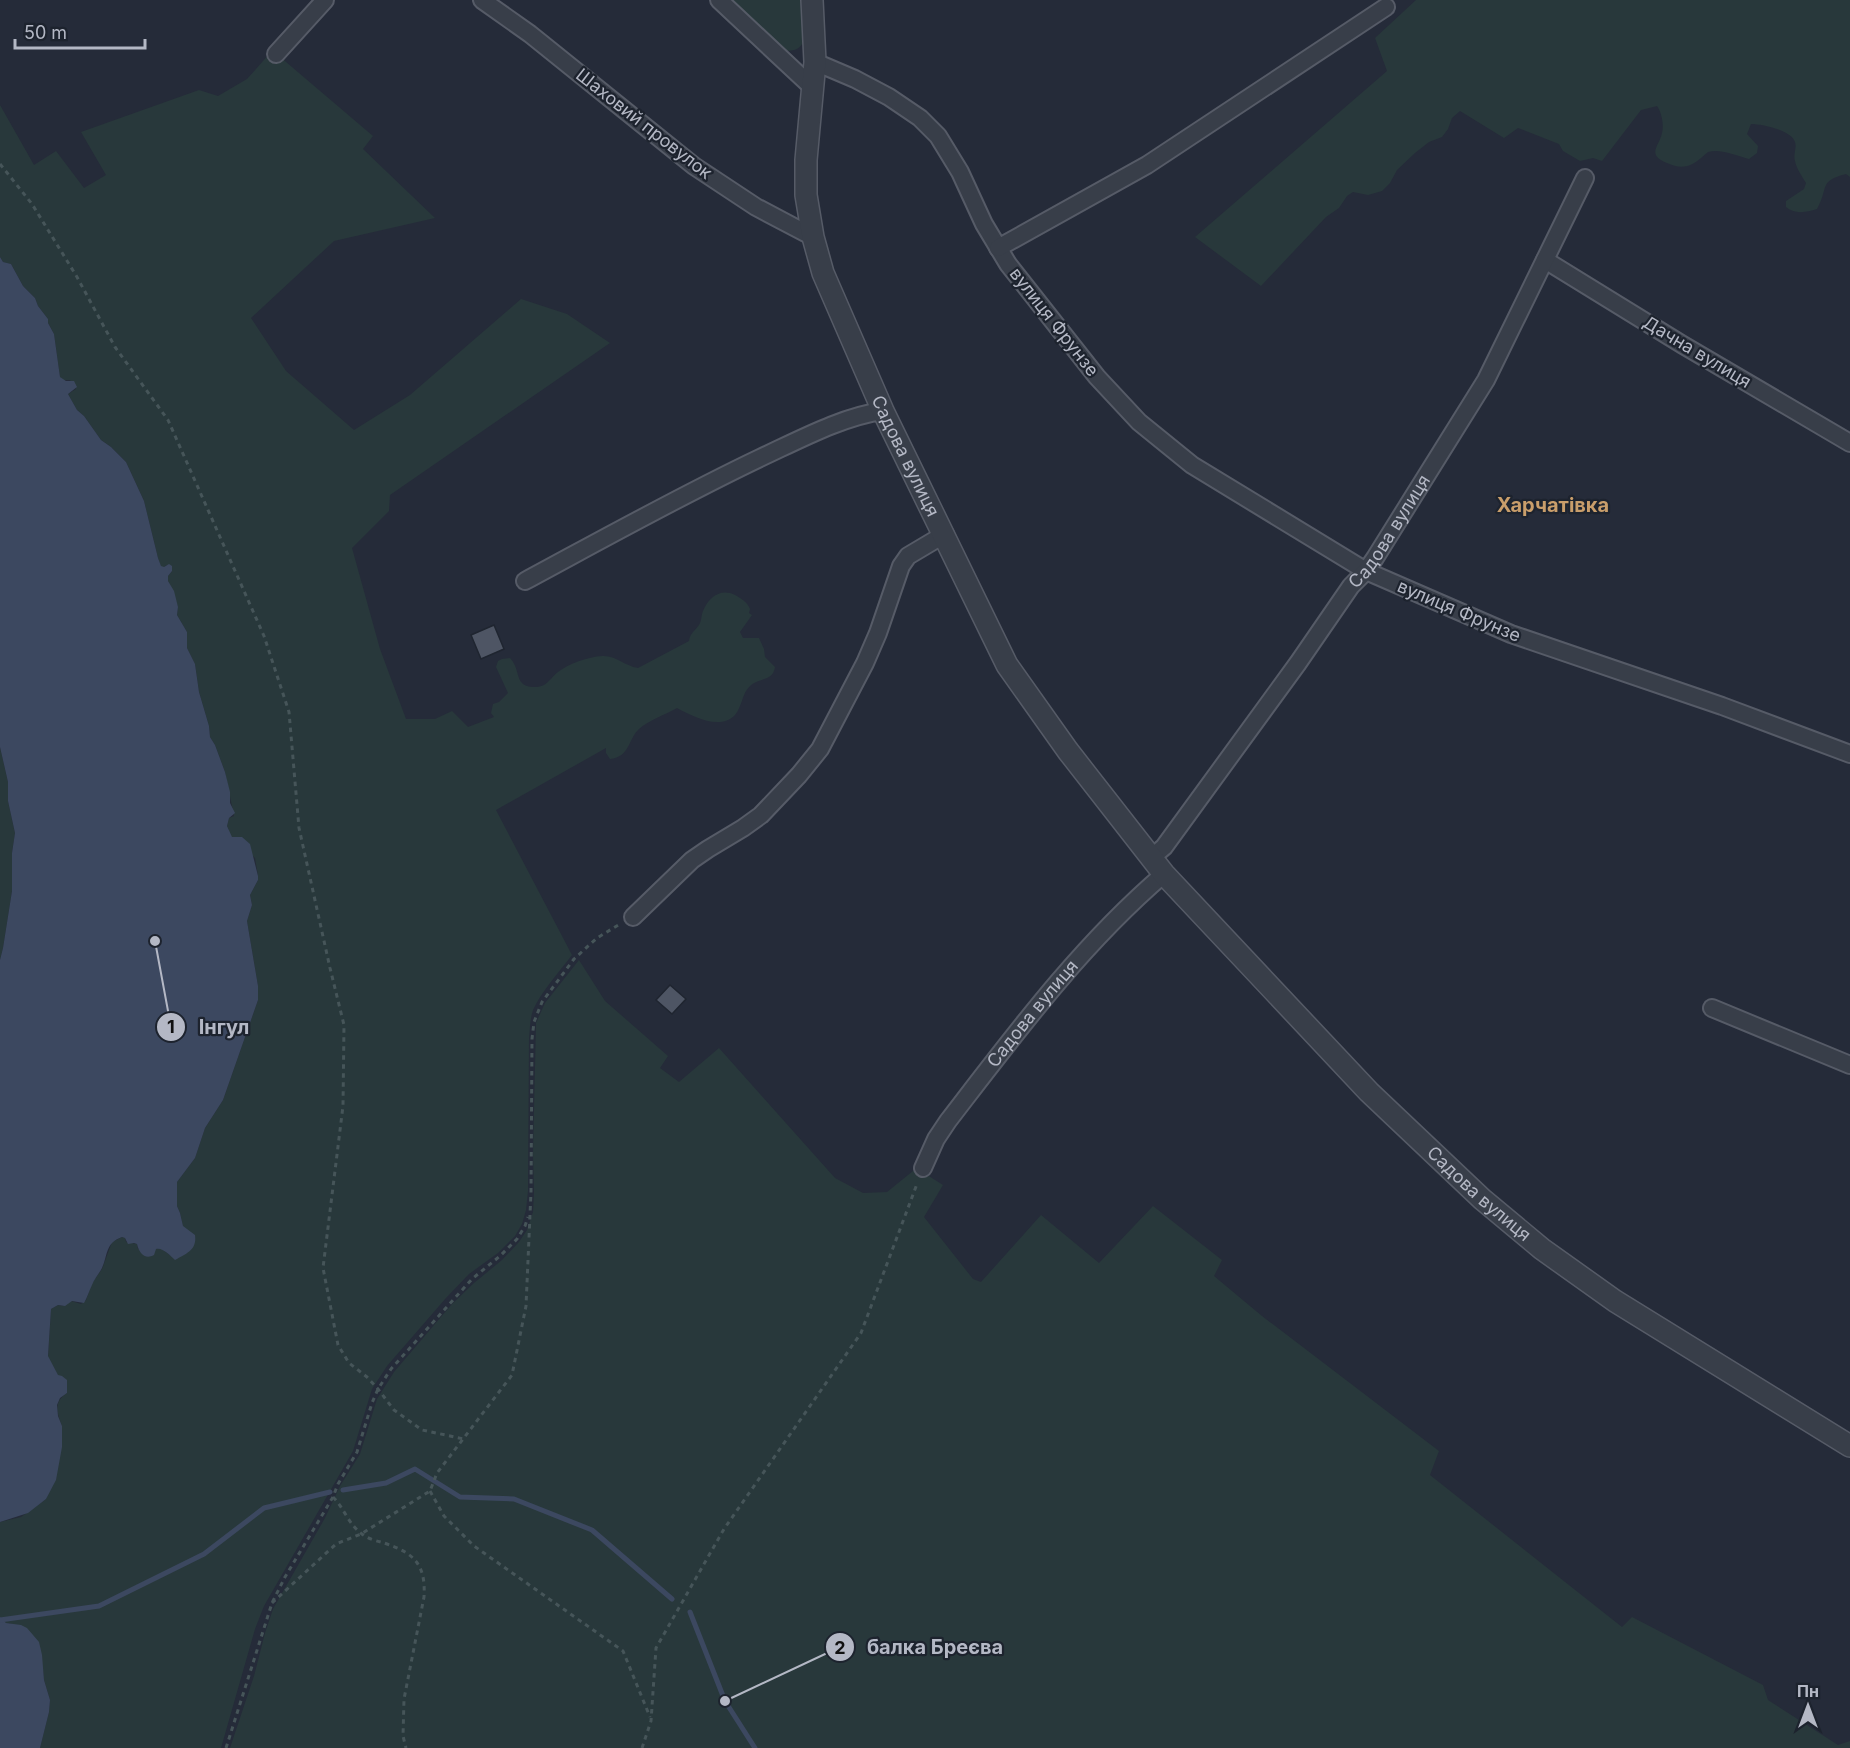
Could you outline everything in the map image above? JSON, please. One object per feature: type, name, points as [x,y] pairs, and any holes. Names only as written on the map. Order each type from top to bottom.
[{"type":"street","points":[[276,54],[325,0]]},
{"type":"street","name":"Шаховий провулок","points":[[482,0],[530,34],[694,166],[756,207],[813,237]]},
{"type":"street","points":[[720,0],[812,87]]},
{"type":"street","name":"Садова вулиця","points":[[812,0],[815,62],[806,160],[806,195],[813,237],[824,273],[883,411],[1007,665],[1068,751],[1158,866],[1369,1092],[1482,1199],[1542,1249],[1615,1301],[1850,1446]]},
{"type":"street","name":"вулиця Фрунзе","points":[[998,248],[1147,165],[1386,7]]},
{"type":"street","name":"вулиця Фрунзе","points":[[815,62],[889,97],[920,118],[938,135],[960,172],[984,224],[1008,264],[1097,377],[1139,422],[1192,465],[1366,571],[1510,634],[1722,706],[1850,754]]},
{"type":"street","name":"Садова вулиця","points":[[923,1168],[936,1138],[948,1121],[1043,999],[1158,866],[1164,847],[1351,586],[1366,571],[1486,380],[1585,178]]},
{"type":"street","name":"Дачна вулиця","points":[[1545,260],[1683,345],[1850,443]]},
{"type":"street","points":[[525,581],[693,491],[792,443],[857,416],[883,411]]},
{"type":"street","points":[[633,916],[693,860],[761,815],[820,749],[878,633],[902,566],[908,556],[945,534]]},
{"type":"street","points":[[1712,1008],[1850,1065]]},
{"type":"path","points":[[0,164],[32,204],[77,277],[115,347],[168,420],[264,636],[289,712],[299,828],[344,1025],[343,1107],[323,1268],[338,1345],[349,1364],[367,1377],[394,1410],[422,1430],[464,1439]]},
{"type":"path","points":[[272,1603],[336,1544],[362,1534],[430,1491],[437,1473],[512,1375],[526,1306],[534,1022],[542,1002],[574,959],[597,938],[633,916]]},
{"type":"path","points":[[642,1748],[651,1721],[656,1648],[724,1529],[861,1333],[923,1168]]},
{"type":"path","points":[[226,1748],[272,1603],[357,1452],[378,1389],[391,1369],[450,1301],[518,1239],[530,1210]]},
{"type":"path","points":[[430,1491],[444,1516],[474,1546],[623,1651],[651,1721]]},
{"type":"path","points":[[333,1497],[344,1514],[362,1534],[407,1552],[422,1570],[425,1582],[424,1597],[404,1699],[403,1736],[406,1748]]},
{"type":"shaded area","points":[[725,0],[803,0],[803,43],[797,49],[785,51]]},
{"type":"shaded area","points":[[1416,0],[1850,0],[1850,177],[1846,174],[1831,179],[1817,209],[1797,212],[1786,207],[1786,201],[1804,189],[1806,183],[1795,161],[1795,142],[1788,134],[1776,128],[1751,124],[1747,134],[1758,146],[1757,153],[1749,159],[1713,151],[1708,152],[1689,166],[1681,167],[1661,160],[1655,153],[1663,126],[1657,106],[1641,110],[1602,161],[1593,158],[1580,161],[1563,151],[1559,144],[1518,128],[1504,138],[1460,111],[1452,118],[1442,137],[1429,142],[1415,153],[1397,170],[1390,183],[1382,191],[1368,195],[1353,192],[1347,196],[1339,208],[1326,217],[1261,286],[1195,237],[1387,71],[1375,38]]},
{"type":"shaded area","points":[[271,52],[279,56],[373,136],[363,149],[435,218],[334,241],[251,318],[286,371],[354,430],[410,395],[521,299],[567,314],[610,343],[390,495],[389,511],[352,548],[380,649],[406,719],[435,719],[452,711],[468,727],[494,717],[491,713],[493,704],[499,702],[508,693],[496,667],[498,661],[502,659],[510,658],[520,681],[526,686],[533,687],[544,685],[568,666],[597,657],[611,657],[638,668],[689,641],[712,597],[726,592],[748,605],[749,613],[752,615],[740,632],[743,638],[759,638],[765,657],[775,667],[772,675],[754,683],[747,689],[737,712],[729,720],[714,722],[690,715],[677,708],[639,729],[625,751],[617,758],[610,759],[606,748],[496,810],[572,955],[541,996],[531,1017],[528,1191],[522,1224],[515,1236],[498,1253],[469,1274],[446,1298],[387,1366],[372,1389],[353,1451],[264,1606],[255,1629],[221,1748],[40,1748],[50,1700],[43,1670],[12,1624],[6,1623],[0,1617],[0,1522],[21,1517],[46,1499],[62,1426],[58,1404],[67,1393],[48,1357],[51,1309],[71,1301],[81,1304],[86,1300],[92,1283],[102,1269],[112,1242],[122,1237],[126,1242],[137,1244],[138,1249],[158,1248],[171,1256],[188,1231],[183,1227],[177,1206],[177,1182],[195,1158],[205,1128],[223,1100],[258,1000],[258,986],[247,921],[252,905],[250,895],[258,880],[258,875],[255,858],[235,838],[231,837],[227,826],[229,818],[234,816],[225,772],[210,737],[195,664],[187,648],[187,632],[177,615],[178,607],[168,581],[168,576],[172,571],[167,565],[161,567],[144,501],[126,462],[101,440],[77,410],[68,394],[76,389],[70,380],[63,380],[60,377],[54,334],[48,319],[35,298],[23,286],[11,264],[3,262],[0,257],[0,105],[34,165],[56,151],[84,188],[106,175],[81,132],[199,90],[218,96],[247,79]]},
{"type":"shaded area","points":[[0,747],[8,782],[8,801],[15,833],[12,853],[12,891],[0,960]]},
{"type":"shaded area","points":[[579,960],[605,1001],[668,1056],[660,1068],[679,1082],[719,1048],[835,1178],[863,1193],[887,1192],[913,1171],[924,1173],[943,1185],[924,1217],[973,1279],[981,1282],[1041,1215],[1099,1263],[1153,1206],[1222,1260],[1214,1276],[1262,1316],[1439,1451],[1430,1475],[1622,1627],[1632,1617],[1763,1685],[1768,1700],[1838,1745],[1850,1741],[1850,1748],[230,1748],[273,1609],[360,1454],[377,1399],[394,1372],[452,1304],[502,1260],[527,1230],[533,1212],[534,1192],[536,1023],[545,1003]]},
{"type":"water","points":[[0,257],[3,262],[11,264],[23,286],[35,298],[48,319],[54,334],[60,377],[66,381],[74,381],[77,387],[68,394],[77,410],[101,440],[126,462],[144,501],[161,566],[169,564],[172,566],[168,581],[174,591],[178,607],[177,615],[187,632],[187,648],[195,664],[210,737],[225,772],[230,803],[235,813],[229,818],[227,826],[232,837],[242,837],[250,844],[258,876],[250,895],[252,905],[247,921],[258,986],[258,1000],[223,1100],[205,1128],[195,1158],[177,1182],[177,1206],[183,1226],[195,1235],[193,1248],[175,1260],[161,1249],[156,1249],[154,1255],[148,1257],[141,1253],[137,1244],[128,1244],[122,1237],[110,1246],[102,1268],[84,1303],[72,1301],[65,1306],[58,1305],[51,1309],[48,1356],[58,1375],[67,1380],[67,1393],[60,1398],[57,1405],[62,1426],[62,1447],[56,1480],[46,1499],[28,1513],[0,1522],[0,960],[12,891],[12,853],[15,833],[8,801],[8,782],[0,747]]},
{"type":"water","points":[[0,1617],[6,1623],[27,1628],[39,1642],[44,1680],[50,1700],[40,1748],[0,1748]]},
{"type":"building","points":[[494,625],[504,649],[481,659],[471,635]]},
{"type":"building","points":[[670,985],[686,999],[672,1014],[656,1000]]},
{"type":"waterway","points":[[343,1490],[386,1483],[415,1469],[460,1497],[514,1499],[592,1530],[672,1599]]},
{"type":"waterway","points":[[0,1620],[99,1606],[204,1554],[264,1508],[330,1492]]},
{"type":"waterway","points":[[690,1612],[725,1701],[755,1748]]},
{"type":"place","name":"Інгул","points":[[155,941]]},
{"type":"place","name":"балка Бреєва","points":[[725,1701]]},
{"type":"district","name":"Харчатівка","points":[[1553,505]]}]
